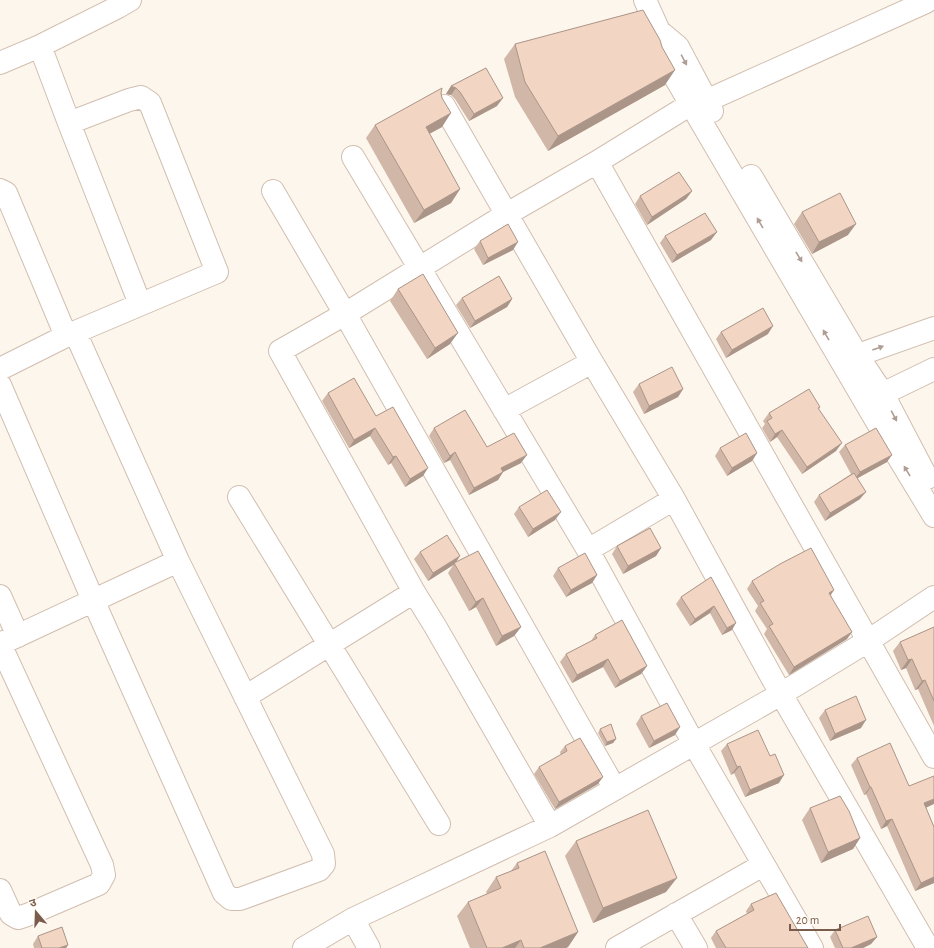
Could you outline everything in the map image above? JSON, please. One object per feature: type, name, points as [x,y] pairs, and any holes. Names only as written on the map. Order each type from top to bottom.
[{"type":"street","points":[[0,63],[40,46],[118,8],[130,0]]},
{"type":"street","points":[[645,0],[659,31],[662,56],[698,103],[849,358],[934,489]]},
{"type":"street","points":[[550,826],[414,592],[280,351],[345,314],[507,214],[698,103],[926,2]]},
{"type":"street","points":[[40,46],[68,123],[140,304]]},
{"type":"street","points":[[0,369],[71,334],[217,272],[150,103],[141,97],[129,100],[68,123]]},
{"type":"street","points":[[444,106],[592,362],[674,499],[781,694],[928,948]]},
{"type":"street","points":[[353,157],[588,550],[694,744],[812,948]]},
{"type":"street","points":[[597,162],[934,757]]},
{"type":"street","points":[[0,190],[6,193],[178,560],[323,854],[324,864],[319,870],[240,898],[230,899],[224,893],[94,600],[2,398]]},
{"type":"street","points":[[273,192],[345,314],[615,789]]},
{"type":"street","points":[[849,358],[934,328]]},
{"type":"street","points":[[504,410],[592,362]]},
{"type":"street","points":[[874,398],[934,369]]},
{"type":"street","points":[[874,398],[934,516]]},
{"type":"street","points":[[239,497],[439,824]]},
{"type":"street","points":[[588,550],[674,499]]},
{"type":"street","points":[[6,641],[178,560]]},
{"type":"street","points":[[245,697],[414,592]]},
{"type":"street","points":[[0,596],[6,641],[102,865],[104,875],[99,884],[18,918],[10,914],[0,890]]},
{"type":"street","points":[[304,948],[353,919],[550,826],[781,694],[868,641],[934,597]]},
{"type":"street","points":[[617,948],[763,865]]},
{"type":"street","points":[[676,914],[696,948]]},
{"type":"street","points":[[353,919],[369,948]]},
{"type":"building","points":[[643,10],[675,70],[558,136],[525,82],[515,44]]},
{"type":"building","points":[[486,68],[503,98],[474,114],[460,92],[451,86]]},
{"type":"building","points":[[442,88],[442,98],[451,113],[426,127],[460,189],[424,210],[375,125]]},
{"type":"building","points":[[679,172],[692,191],[652,217],[640,196]]},
{"type":"building","points":[[840,193],[856,224],[819,242],[802,212]]},
{"type":"building","points":[[705,213],[717,232],[677,255],[665,236]]},
{"type":"building","points":[[508,224],[518,242],[488,258],[480,241]]},
{"type":"building","points":[[423,274],[458,333],[435,348],[398,289]]},
{"type":"building","points":[[499,276],[512,299],[475,321],[462,298]]},
{"type":"building","points":[[763,308],[773,326],[732,350],[721,332]]},
{"type":"building","points":[[672,367],[683,389],[649,406],[639,384]]},
{"type":"building","points":[[354,378],[376,416],[393,407],[428,468],[410,479],[396,456],[393,457],[375,428],[354,440],[328,393]]},
{"type":"building","points":[[809,389],[820,407],[818,408],[842,443],[807,467],[782,430],[775,434],[767,421],[772,418],[769,413]]},
{"type":"building","points":[[465,410],[487,447],[514,433],[527,455],[501,468],[503,472],[474,488],[455,452],[450,456],[434,428]]},
{"type":"building","points":[[876,428],[892,455],[860,472],[845,445]]},
{"type":"building","points":[[746,433],[757,453],[732,468],[720,448]]},
{"type":"building","points":[[854,473],[866,492],[830,513],[819,495]]},
{"type":"building","points":[[547,490],[561,512],[533,529],[519,507]]},
{"type":"building","points":[[650,528],[661,548],[628,566],[617,546]]},
{"type":"building","points":[[447,535],[460,556],[433,573],[420,552]]},
{"type":"building","points":[[811,548],[834,590],[829,593],[852,632],[794,667],[769,626],[773,624],[760,603],[764,601],[752,581]]},
{"type":"building","points":[[478,551],[521,627],[502,636],[483,598],[476,602],[454,563]]},
{"type":"building","points":[[585,553],[597,575],[571,590],[558,568]]},
{"type":"building","points":[[711,577],[736,623],[727,628],[714,606],[695,619],[681,597]]},
{"type":"building","points":[[622,620],[647,666],[620,681],[608,659],[577,675],[566,654],[597,638],[595,635]]},
{"type":"building","points":[[934,627],[934,701],[925,680],[922,681],[912,659],[908,660],[900,642]]},
{"type":"building","points":[[856,696],[866,720],[835,734],[825,710]]},
{"type":"building","points":[[667,703],[680,727],[654,741],[641,716]]},
{"type":"building","points":[[611,724],[616,739],[607,742],[600,729]]},
{"type":"building","points":[[758,730],[770,756],[775,754],[784,775],[750,790],[740,766],[737,767],[727,744]]},
{"type":"building","points":[[580,738],[603,777],[559,802],[539,767],[567,751],[565,746]]},
{"type":"building","points":[[890,743],[909,786],[934,776],[934,799],[924,803],[934,827],[934,877],[921,883],[892,819],[886,821],[857,758]]},
{"type":"building","points":[[840,796],[849,811],[860,838],[828,852],[810,808]]},
{"type":"building","points":[[648,810],[677,878],[603,908],[576,841]]},
{"type":"building","points":[[545,851],[578,932],[540,948],[524,948],[521,940],[502,948],[487,948],[468,902],[501,888],[496,877],[519,868],[517,863]]},
{"type":"building","points":[[776,893],[808,948],[726,948],[716,931],[754,910],[751,904]]},
{"type":"building","points":[[868,916],[877,937],[851,948],[843,948],[835,930]]},
{"type":"building","points":[[62,927],[68,945],[59,948],[42,948],[38,936]]}]
